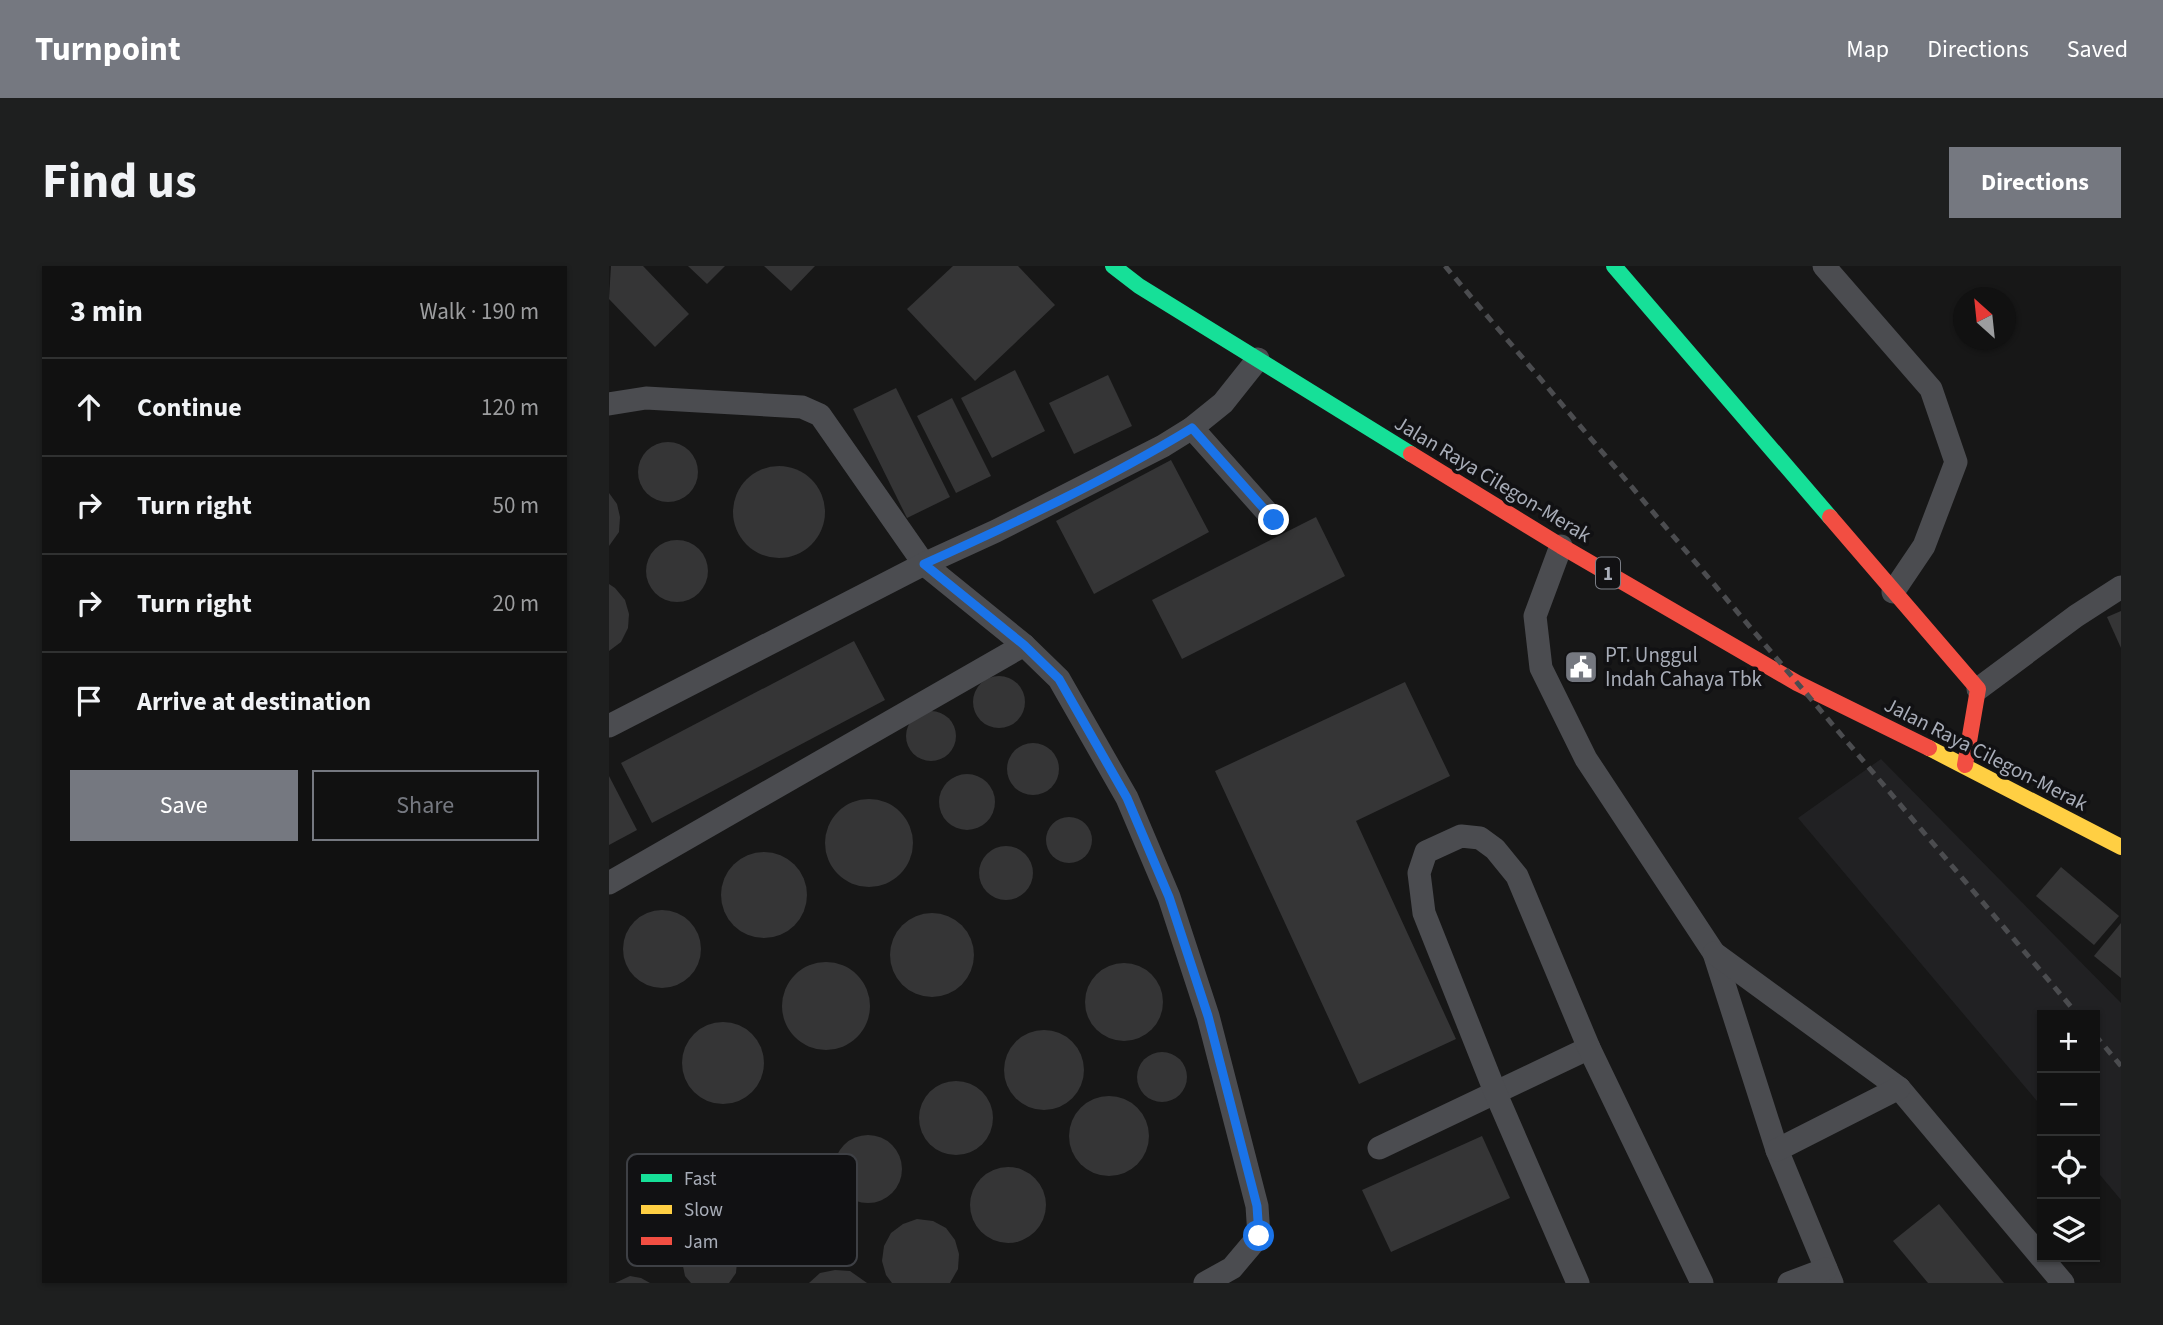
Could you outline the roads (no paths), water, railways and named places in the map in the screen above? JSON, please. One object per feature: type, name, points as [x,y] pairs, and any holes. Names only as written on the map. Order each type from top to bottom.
[{"type":"main road","name":"Jalan Raya Cilegon-Merak","points":[[1113,266],[1139,286],[1562,546],[1797,683],[1965,765],[2121,847]]},
{"type":"main road","points":[[1613,266],[1978,689],[1965,765]]},
{"type":"lane","points":[[1824,266],[1931,389],[1956,462],[1923,546],[1893,592]]},
{"type":"lane","points":[[609,726],[924,564],[1008,525],[1163,446],[1192,428],[1223,403],[1258,359]]},
{"type":"lane","points":[[609,404],[646,398],[802,407],[820,415],[924,564],[1024,645],[1059,679],[1127,798],[1169,897],[1208,1016],[1257,1206],[1259,1236],[1236,1276],[1205,1283]]},
{"type":"lane","points":[[1192,428],[1274,520]]},
{"type":"lane","points":[[1562,546],[1535,616],[1541,668],[1586,759],[1714,953],[1777,1150],[1829,1276],[1789,1283]]},
{"type":"lane","points":[[1978,689],[2076,616],[2121,587]]},
{"type":"lane","points":[[609,883],[1024,645]]},
{"type":"lane","points":[[1578,1283],[1496,1094],[1423,913],[1419,873],[1426,852],[1461,836],[1480,838],[1495,849],[1517,876],[1589,1048],[1702,1283]]},
{"type":"lane","points":[[1714,953],[1899,1088],[2063,1283]]},
{"type":"lane","points":[[1379,1148],[1589,1048]]},
{"type":"lane","points":[[1777,1150],[1899,1088]]},
{"type":"railway","points":[[1445,266],[2074,1010]]},
{"type":"railway","points":[[2100,1041],[2121,1066]]},
{"type":"place","name":"PT. Unggul Indah Cahaya Tbk","points":[[1581,667]]}]
